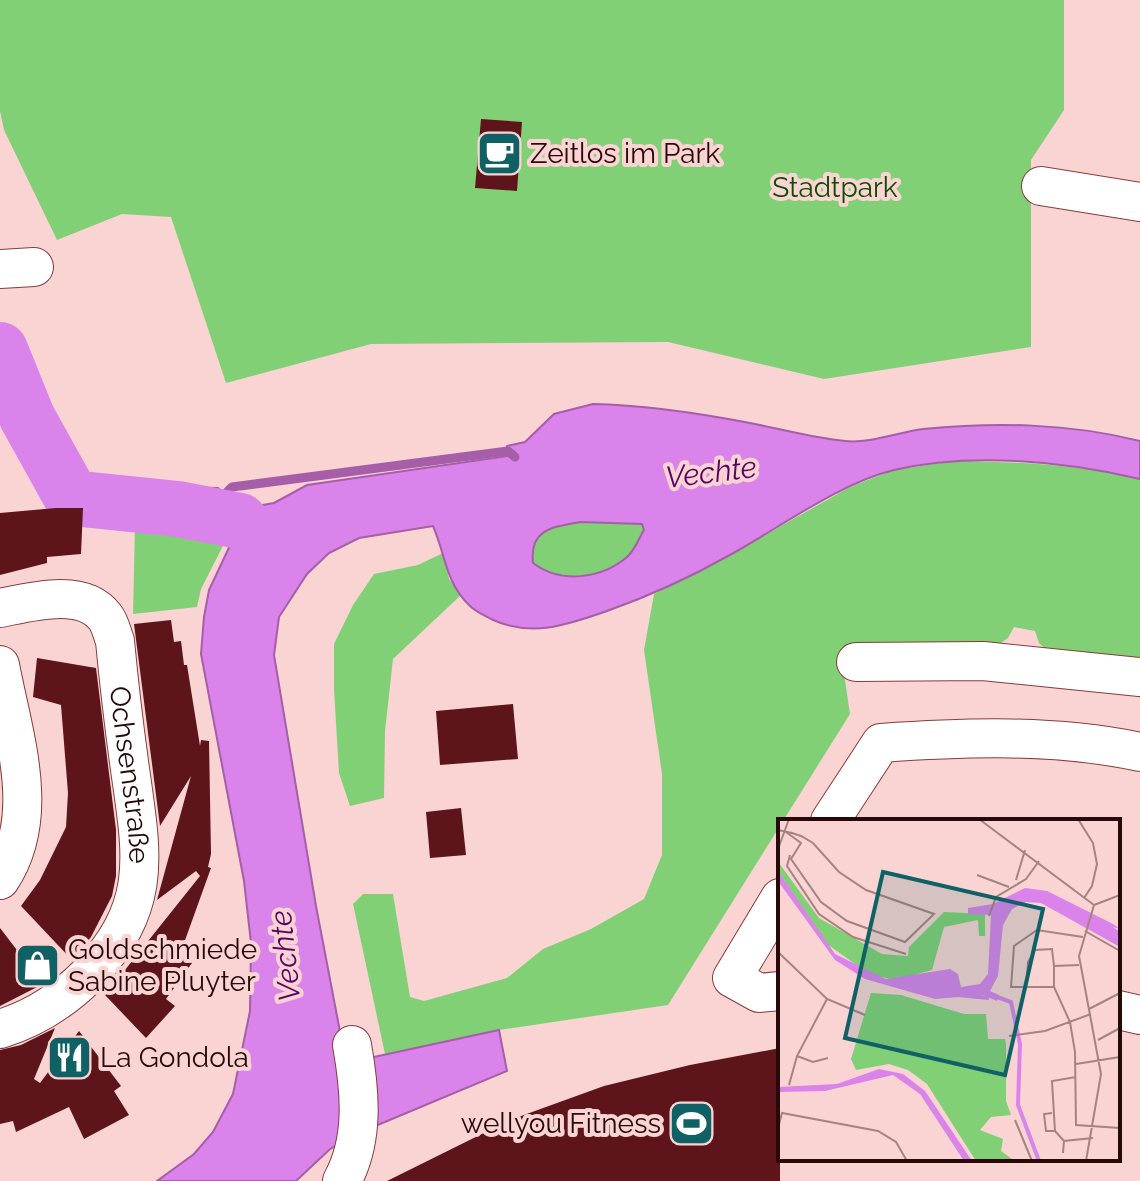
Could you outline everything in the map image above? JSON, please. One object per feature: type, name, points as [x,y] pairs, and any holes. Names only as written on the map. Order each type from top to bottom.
[{"type":"street","points":[[1041,186],[1140,202]]},
{"type":"street","name":"Ochsenstraße","points":[[0,608],[35,601],[70,600],[93,605],[107,618],[115,641],[141,845],[138,886],[126,924],[104,958],[46,1009],[0,1029]]},
{"type":"street","points":[[856,662],[983,661],[1140,677]]},
{"type":"street","points":[[0,665],[23,799],[21,833],[13,861],[0,880]]},
{"type":"street","points":[[831,819],[881,743],[940,739],[1033,739],[1140,752]]},
{"type":"street","points":[[778,901],[732,978],[759,993],[778,991]]},
{"type":"street","points":[[1120,1010],[1140,1015]]},
{"type":"street","points":[[347,1169],[358,1129],[359,1107],[352,1045]]},
{"type":"green space","name":"Stadtpark","points":[[0,0],[1064,0],[1064,110],[1031,160],[1031,347],[824,379],[668,342],[371,344],[226,383],[171,217],[122,214],[57,240],[4,130],[0,111]]},
{"type":"green space","points":[[956,461],[1025,463],[1140,479],[1140,664],[1050,653],[1039,643],[1035,631],[1014,627],[1008,638],[995,647],[841,653],[850,714],[784,819],[778,819],[778,829],[668,1005],[499,1030],[385,1054],[353,904],[363,894],[393,894],[410,997],[424,1001],[507,978],[543,949],[591,929],[644,899],[662,855],[662,774],[644,650],[654,594],[850,487],[893,470]]},
{"type":"green space","points":[[580,522],[643,524],[644,529],[627,557],[593,574],[555,574],[533,563],[539,536],[552,528]]},
{"type":"green space","points":[[135,524],[228,536],[201,589],[197,607],[133,614]]},
{"type":"green space","points":[[445,552],[449,579],[461,595],[393,659],[385,731],[384,798],[350,806],[339,773],[334,644],[353,605],[374,574],[418,565]]},
{"type":"water","points":[[593,404],[633,406],[855,441],[951,427],[1059,427],[1140,441],[1140,479],[1081,467],[1017,461],[954,461],[894,470],[830,496],[728,556],[669,586],[592,616],[535,629],[506,625],[472,608],[451,578],[433,526],[359,538],[329,553],[307,574],[279,617],[274,655],[346,1063],[499,1030],[507,1071],[349,1137],[329,1150],[296,1181],[157,1181],[194,1154],[213,1132],[233,1094],[250,1011],[251,943],[244,881],[201,654],[209,590],[234,537],[162,529],[169,487],[218,488],[231,501],[246,508],[274,503],[307,485],[508,456],[507,446],[525,442],[554,414]],"holes":[[[580,522],[642,524],[644,530],[630,554],[605,570],[568,576],[544,570],[533,563],[535,543],[539,536],[552,528]]]},
{"type":"building","points":[[481,119],[522,122],[517,191],[475,188]]},
{"type":"building","points":[[83,508],[81,554],[47,557],[47,563],[0,575],[0,513]]},
{"type":"building","points":[[171,620],[174,642],[181,641],[184,665],[187,665],[200,746],[201,740],[209,741],[211,854],[208,867],[211,868],[179,957],[192,963],[166,999],[175,1006],[146,1038],[105,995],[200,876],[196,871],[157,900],[191,776],[160,826],[134,624]]},
{"type":"building","points":[[37,658],[96,668],[116,830],[116,876],[112,896],[91,937],[72,960],[21,906],[40,880],[66,827],[68,793],[61,705],[33,697]]},
{"type":"building","points":[[513,704],[518,759],[440,765],[436,711]]},
{"type":"building","points":[[461,808],[466,855],[430,858],[426,812]]},
{"type":"building","points":[[0,928],[43,984],[0,1006]]},
{"type":"building","points":[[55,1028],[34,1079],[40,1083],[79,1031],[121,1086],[114,1091],[129,1115],[84,1139],[69,1107],[16,1132],[13,1121],[0,1124],[0,1050],[21,1045]]},
{"type":"building","points":[[778,1048],[780,1181],[387,1181],[510,1120],[604,1086]]},
{"type":"waterway","name":"Vechte","points":[[0,350],[27,417],[72,498],[178,509],[240,521]]},
{"type":"waterway","points":[[217,502],[232,487],[508,451],[515,457]]},
{"type":"place","name":"Zeitlos im Park","points":[[499,153]]},
{"type":"place","name":"Goldschmiede Sabine Pluyter","points":[[37,965]]},
{"type":"place","name":"La Gondola","points":[[69,1057]]},
{"type":"place","name":"wellyou Fitness","points":[[692,1123]]}]
